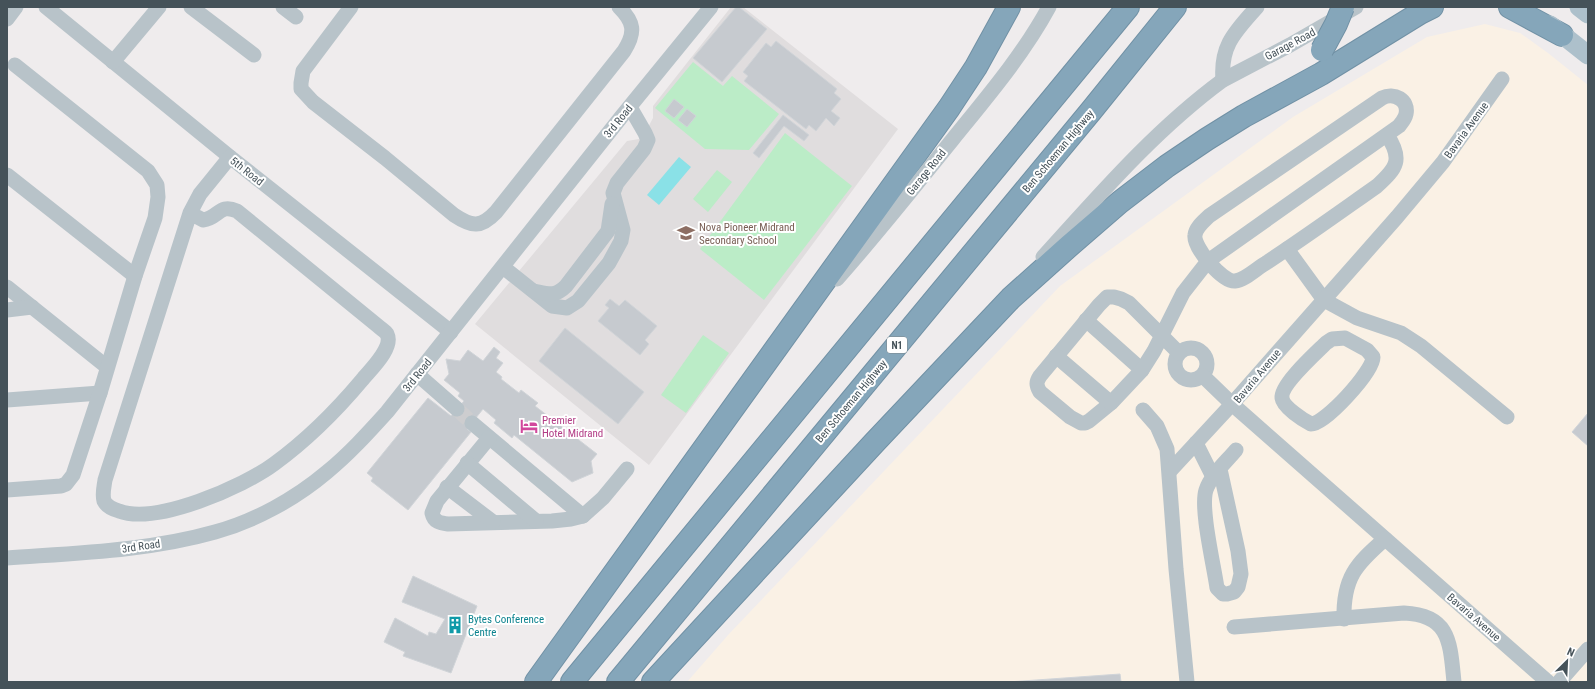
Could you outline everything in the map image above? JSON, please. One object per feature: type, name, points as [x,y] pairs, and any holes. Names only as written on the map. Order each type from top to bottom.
[{"type":"highway","points":[[536,682],[949,108],[976,68],[1009,7]]},
{"type":"highway","points":[[572,682],[1128,7]]},
{"type":"highway","name":"Ben Schoeman Highway","points":[[618,682],[1091,111],[1175,7]]},
{"type":"highway","points":[[652,682],[1011,298],[1120,202],[1167,166],[1244,116],[1304,70],[1322,50],[1343,7]]},
{"type":"highway","points":[[1244,116],[1322,74],[1432,7]]},
{"type":"highway","points":[[1510,7],[1562,35]]},
{"type":"main road","points":[[1529,7],[1588,55]]},
{"type":"main road","points":[[1579,7],[1588,14]]},
{"type":"street","points":[[7,19],[16,7]]},
{"type":"street","name":"5th Road","points":[[46,7],[230,157],[451,332]]},
{"type":"street","points":[[113,62],[159,7]]},
{"type":"street","points":[[191,7],[254,55]]},
{"type":"street","points":[[283,7],[296,17]]},
{"type":"street","points":[[351,7],[303,71],[301,89],[313,102],[385,158],[454,215],[464,221],[474,224],[483,224],[496,212],[624,51],[629,42],[632,29],[630,20],[619,7]]},
{"type":"street","name":"3rd Road","points":[[7,558],[101,551],[155,544],[216,532],[257,516],[287,500],[327,472],[368,434],[711,7]]},
{"type":"street","name":"Garage Road","points":[[791,328],[852,262],[1001,80],[1024,49],[1049,7]]},
{"type":"street","points":[[1223,80],[1222,66],[1224,53],[1232,38],[1257,7]]},
{"type":"street","name":"Garage Road","points":[[1011,298],[1042,258],[1128,163],[1183,111],[1223,80],[1290,45],[1356,7]]},
{"type":"street","points":[[7,490],[55,487],[66,484],[70,480],[76,467],[100,393],[154,218],[158,197],[157,185],[148,171],[15,65]]},
{"type":"street","name":"Bavaria Avenue","points":[[1502,80],[1443,162],[1397,217],[1232,404],[1548,682]]},
{"type":"street","points":[[1179,353],[1161,336],[1129,304],[1114,297],[1108,297],[1104,299],[1040,376],[1037,382],[1037,387],[1040,392],[1070,417],[1081,423],[1089,421],[1111,403],[1142,370],[1161,336],[1183,293],[1208,261],[1399,126],[1406,115],[1404,104],[1399,98],[1391,95],[1382,98],[1209,216],[1197,230],[1195,238],[1196,244],[1208,261],[1224,278],[1234,281],[1240,280],[1377,186],[1389,175],[1396,163],[1397,158],[1394,146],[1387,135]]},
{"type":"street","points":[[503,267],[532,290],[551,294],[559,293],[566,286],[608,231],[611,223],[613,193],[617,183],[644,149],[648,140],[630,107]]},
{"type":"street","points":[[190,213],[203,220],[211,218],[224,208],[231,208],[237,211],[387,333],[389,342],[386,351],[350,395],[306,439],[273,465],[233,487],[201,501],[169,511],[137,515],[126,514],[109,507],[105,503],[103,496],[105,480],[190,213],[200,194],[230,157]]},
{"type":"street","points":[[7,175],[135,276]]},
{"type":"street","points":[[1287,249],[1324,300],[1357,318],[1401,333],[1421,346],[1507,418]]},
{"type":"street","points":[[7,287],[107,367]]},
{"type":"street","points":[[7,310],[32,307]]},
{"type":"street","points":[[1345,338],[1357,318]]},
{"type":"street","points":[[1086,320],[1142,370]]},
{"type":"street","points":[[1345,338],[1367,350],[1372,357],[1372,365],[1364,378],[1326,417],[1319,423],[1312,424],[1300,417],[1285,404],[1282,399],[1282,394],[1289,382],[1326,343],[1332,339],[1345,338]]},
{"type":"street","points":[[1189,348],[1200,350],[1207,360],[1208,366],[1203,376],[1193,381],[1182,378],[1175,369],[1176,358],[1179,353],[1189,348]]},
{"type":"street","points":[[1056,356],[1111,403]]},
{"type":"street","points":[[417,374],[457,409]]},
{"type":"street","points":[[1170,471],[1232,404],[1203,376]]},
{"type":"street","points":[[7,400],[100,393]]},
{"type":"street","points":[[1143,410],[1157,426],[1164,438],[1167,449],[1170,471],[1176,569],[1187,682]]},
{"type":"street","points":[[472,423],[583,516]]},
{"type":"street","points":[[489,438],[437,501],[432,513],[435,521],[448,524],[570,519],[583,516],[603,498],[627,469]]},
{"type":"street","points":[[1196,443],[1217,473],[1238,551],[1241,574],[1238,587],[1234,592],[1227,594],[1220,592],[1217,588],[1205,516],[1204,498],[1206,490],[1217,473],[1236,450]]},
{"type":"street","points":[[467,463],[536,521]]},
{"type":"street","points":[[447,487],[493,522]]},
{"type":"street","points":[[1344,618],[1343,601],[1347,586],[1352,576],[1365,557],[1385,539]]},
{"type":"street","points":[[1234,626],[1404,613],[1428,616],[1438,623],[1446,633],[1451,651],[1454,682]]},
{"type":"street","points":[[1559,682],[1588,649]]},
{"type":"shaded area","name":"Nova Pioneer Midrand Secondary School","points":[[731,7],[743,7],[898,129],[649,465],[475,324],[627,141],[639,139],[645,133],[653,118],[653,106]]},
{"type":"shaded area","points":[[1485,24],[1520,33],[1588,85],[1588,682],[687,682],[729,634],[1060,286],[1293,117],[1427,37]]},
{"type":"green space","points":[[693,62],[723,86],[732,76],[779,114],[749,150],[705,149],[655,108]]},
{"type":"green space","points":[[785,133],[852,186],[764,300],[700,249]]},
{"type":"green space","points":[[717,170],[732,182],[708,212],[693,199]]},
{"type":"green space","points":[[703,335],[729,353],[686,413],[661,395]]},
{"type":"water","points":[[679,157],[691,167],[659,205],[647,195]]},
{"type":"building","points":[[736,7],[739,7],[767,29],[722,82],[693,58]]},
{"type":"building","points":[[776,41],[837,89],[834,93],[841,99],[831,111],[840,118],[834,126],[826,118],[816,131],[809,125],[806,129],[744,81],[748,76],[743,72],[766,43],[771,47]]},
{"type":"building","points":[[674,99],[684,107],[674,118],[665,111]]},
{"type":"building","points":[[687,109],[696,116],[687,127],[678,120]]},
{"type":"building","points":[[783,115],[809,135],[804,141],[784,126],[759,158],[753,153]]},
{"type":"building","points":[[610,299],[619,306],[625,300],[657,326],[645,340],[649,344],[640,355],[598,321],[609,308],[605,305]]},
{"type":"building","points":[[565,328],[644,392],[618,424],[539,361]]},
{"type":"building","name":"Premier Hotel Midrand","points":[[494,347],[500,352],[496,358],[503,363],[496,372],[502,377],[501,379],[519,393],[521,390],[538,403],[535,406],[597,454],[591,461],[593,473],[572,482],[514,435],[512,438],[494,423],[496,420],[483,409],[467,429],[471,432],[408,510],[371,481],[373,478],[367,473],[428,398],[451,416],[464,401],[458,396],[460,393],[444,380],[449,374],[446,359],[460,361],[468,350],[483,361]]},
{"type":"building","points":[[1588,413],[1588,446],[1572,432]]},
{"type":"building","name":"Bytes Conference Centre","points":[[413,576],[477,606],[451,673],[403,656],[405,652],[384,642],[395,618],[428,636],[429,632],[436,634],[445,619],[402,602]]},
{"type":"building","points":[[1120,674],[1121,682],[1008,682]]},
{"type":"tunnel","points":[[457,409],[472,423]]},
{"type":"place","name":"Nova Pioneer Midrand Secondary School","points":[[686,233]]},
{"type":"place","name":"Premier Hotel Midrand","points":[[529,426]]},
{"type":"place","name":"Bytes Conference Centre","points":[[455,625]]}]
